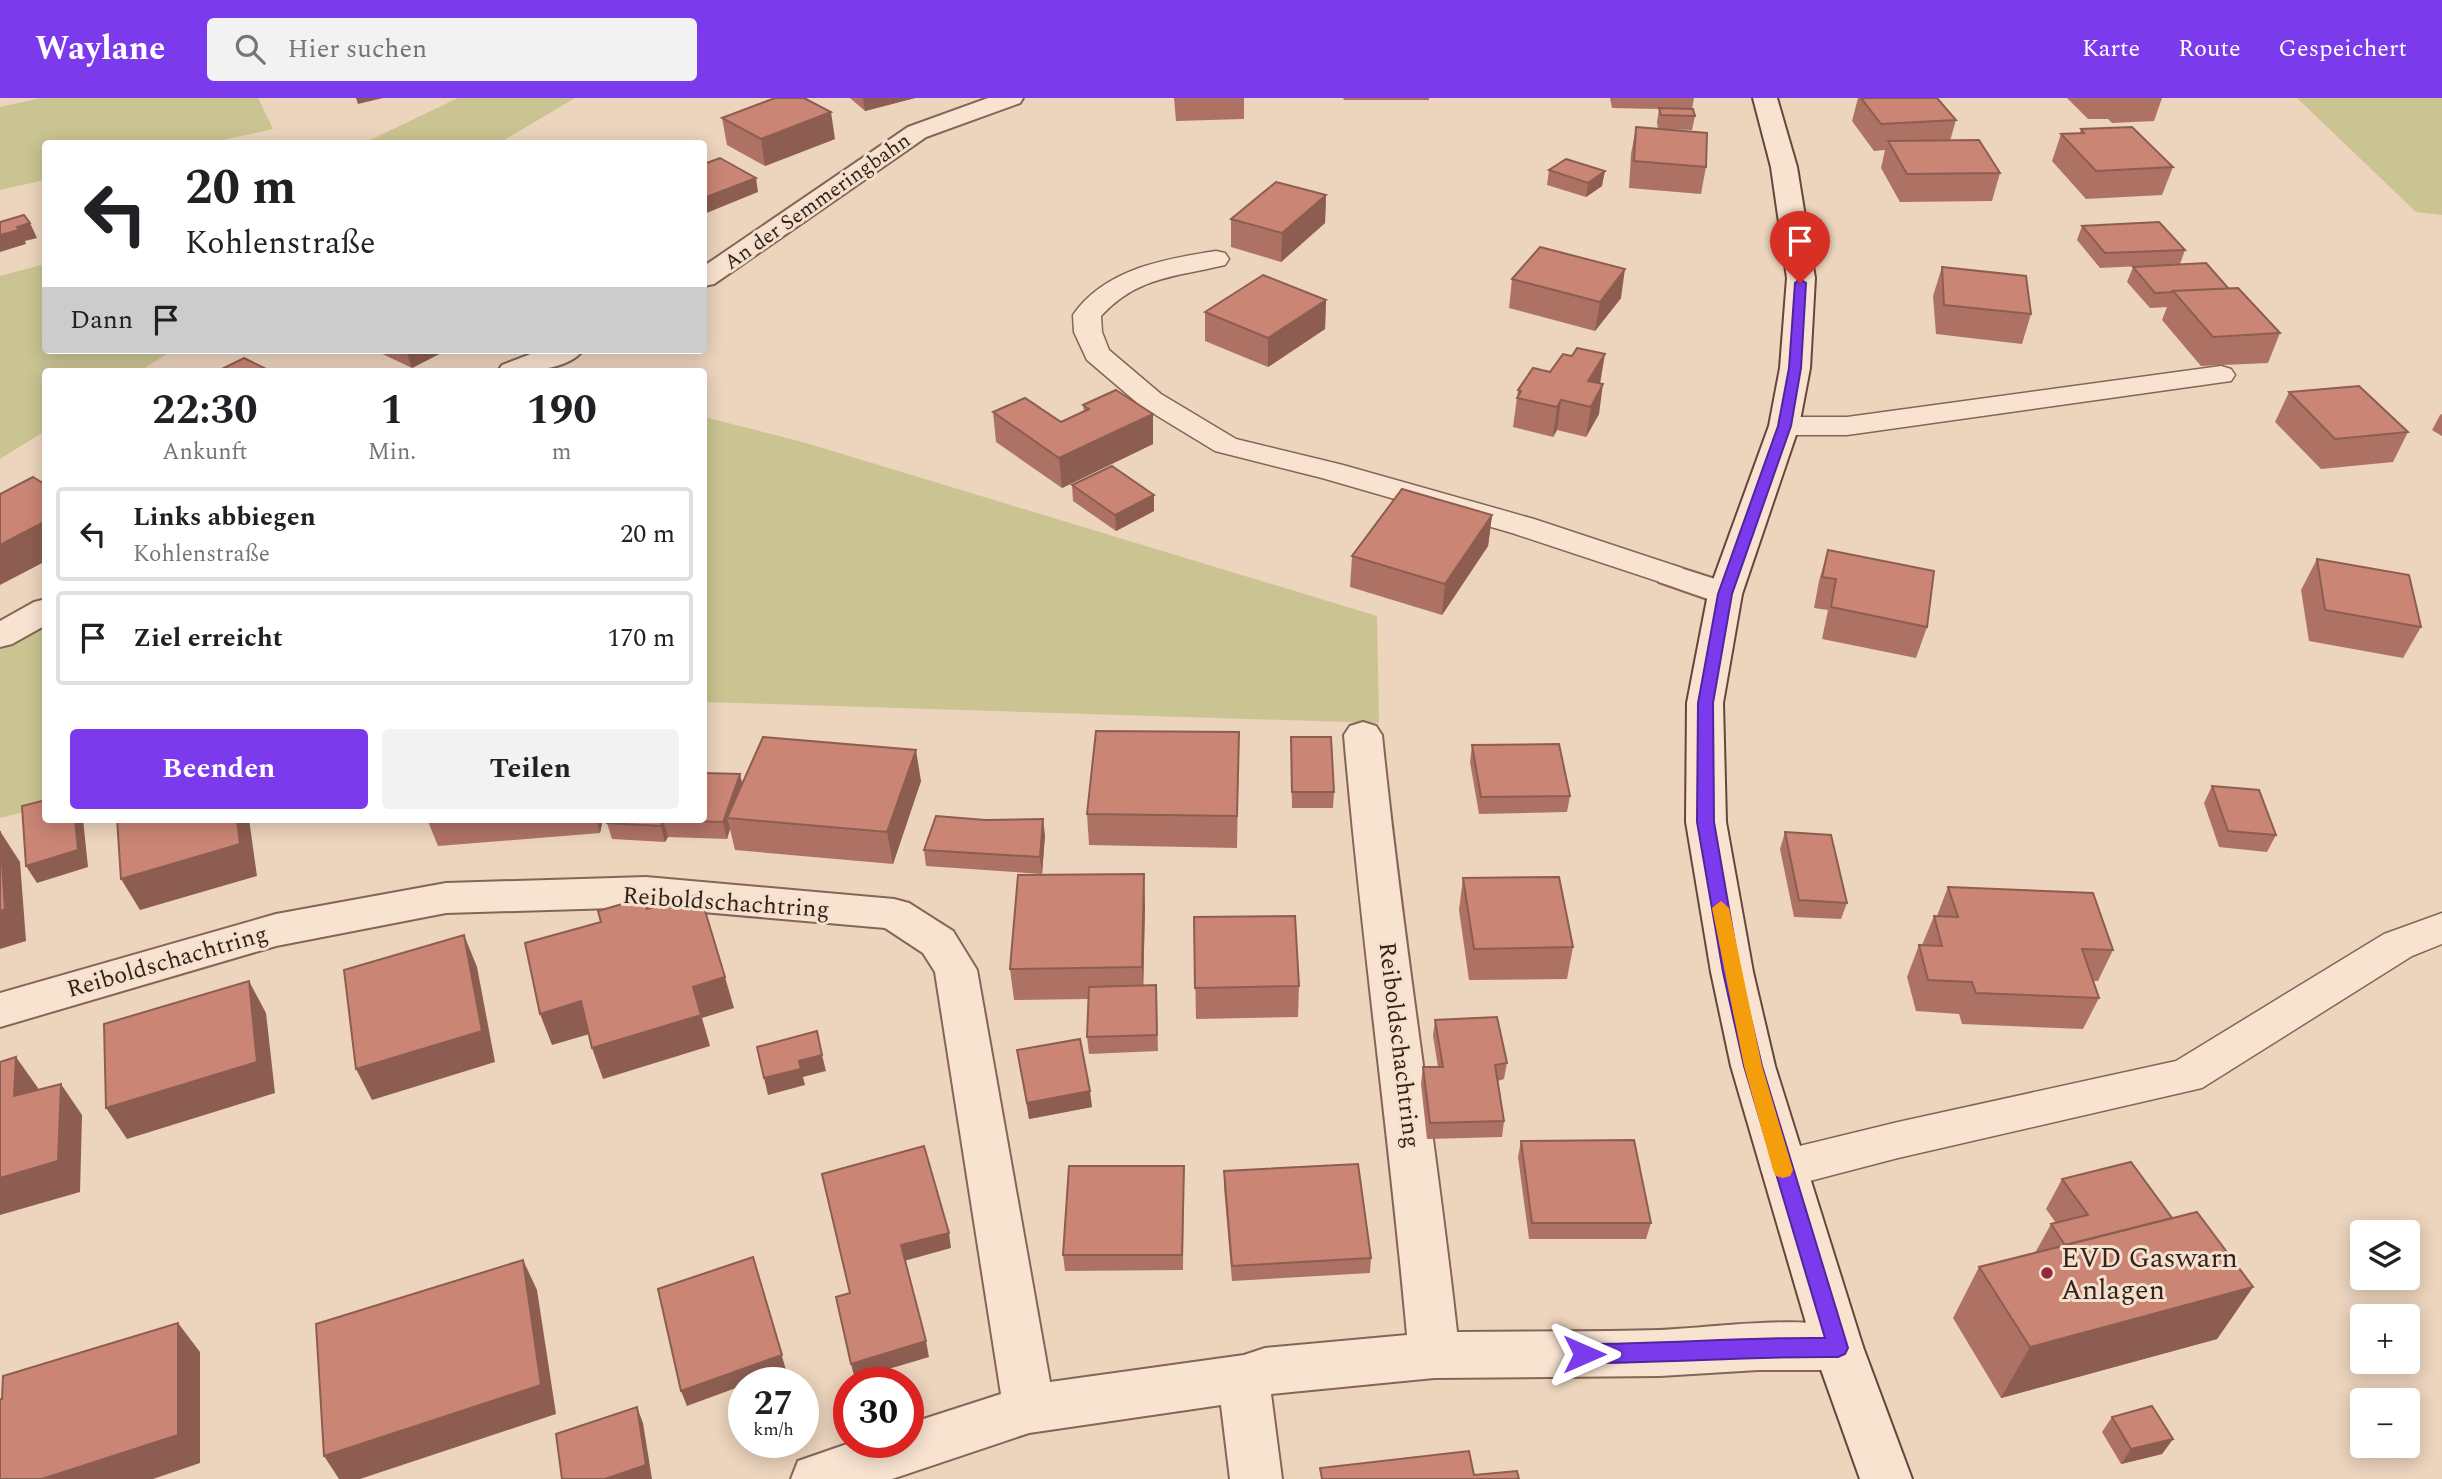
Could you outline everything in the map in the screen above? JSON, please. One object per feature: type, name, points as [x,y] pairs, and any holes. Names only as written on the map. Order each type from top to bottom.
[{"type":"street","name":"An der Semmeringbahn","points":[[707,276],[917,132],[1011,98]]},
{"type":"street","points":[[1765,98],[1784,167],[1801,278],[1795,368],[1784,426],[1725,594],[1705,703],[1706,822],[1732,972],[1753,1066],[1838,1348],[1886,1479]]},
{"type":"street","points":[[521,368],[558,354]]},
{"type":"street","points":[[1671,575],[1725,594]]},
{"type":"street","points":[[0,636],[42,612]]},
{"type":"street","name":"Reiboldschachtring","points":[[1363,735],[1374,853],[1415,1163],[1434,1355]]},
{"type":"street","name":"Reiboldschachtring","points":[[0,1010],[276,930],[446,898],[646,892],[894,914],[938,942],[956,970],[1029,1409]]},
{"type":"street","points":[[817,1479],[1029,1409],[1244,1378],[1265,1371],[1434,1355],[1660,1353],[1758,1347],[1838,1348]]},
{"type":"street","points":[[1244,1378],[1256,1479]]},
{"type":"lane","points":[[1216,259],[1164,267],[1125,281],[1100,299],[1087,315],[1088,332],[1097,354],[1151,400],[1226,445],[1332,471],[1523,526],[1671,575]]},
{"type":"lane","points":[[1784,426],[1847,426],[2221,375]]},
{"type":"lane","points":[[1783,1169],[1898,1140],[2187,1076],[2398,945],[2442,928]]},
{"type":"shaded area","points":[[41,98],[258,98],[273,129],[223,140],[42,140],[42,181],[0,190],[0,107]]},
{"type":"shaded area","points":[[458,98],[575,98],[504,140],[370,140]]},
{"type":"shaded area","points":[[2297,98],[2442,98],[2442,215],[2416,212]]},
{"type":"shaded area","points":[[42,265],[42,354],[167,354],[145,368],[42,368],[42,433],[0,459],[0,276]]},
{"type":"shaded area","points":[[707,418],[806,443],[1377,616],[1379,723],[707,702]]},
{"type":"shaded area","points":[[42,627],[42,808],[0,818],[0,650]]},
{"type":"building","points":[[775,98],[804,98],[831,112],[761,139],[722,118]]},
{"type":"building","points":[[1861,98],[1937,98],[1956,120],[1881,124]]},
{"type":"building","points":[[1659,108],[1693,109],[1695,116],[1661,115]]},
{"type":"building","points":[[1636,127],[1707,133],[1706,167],[1634,161]]},
{"type":"building","points":[[2132,127],[2173,167],[2096,171],[2061,134],[2084,133],[2081,129]]},
{"type":"building","points":[[1979,140],[2000,173],[1907,174],[1888,141]]},
{"type":"building","points":[[720,158],[756,178],[707,197],[707,163]]},
{"type":"building","points":[[1566,159],[1605,171],[1588,183],[1549,170]]},
{"type":"building","points":[[1276,182],[1326,195],[1282,233],[1231,219]]},
{"type":"building","points":[[24,215],[30,223],[17,227],[19,230],[0,235],[0,222]]},
{"type":"building","points":[[2159,222],[2185,250],[2105,253],[2082,226]]},
{"type":"building","points":[[1540,247],[1625,269],[1600,302],[1512,279]]},
{"type":"building","points":[[2206,263],[2229,289],[2155,293],[2133,267]]},
{"type":"building","points":[[1942,267],[2026,276],[2031,314],[1944,305]]},
{"type":"building","points":[[1263,275],[1326,300],[1268,338],[1205,312]]},
{"type":"building","points":[[2238,288],[2280,333],[2213,337],[2173,291]]},
{"type":"building","points":[[1577,348],[1605,354],[1588,381],[1603,384],[1591,407],[1561,400],[1557,407],[1517,398],[1521,391],[1518,390],[1533,368],[1550,372],[1563,354],[1572,356]]},
{"type":"building","points":[[244,358],[264,368],[224,368]]},
{"type":"building","points":[[2359,386],[2408,432],[2335,439],[2289,392]]},
{"type":"building","points":[[1116,390],[1153,414],[1059,458],[993,412],[1025,398],[1061,422],[1089,409],[1083,405]]},
{"type":"building","points":[[1112,466],[1154,495],[1115,515],[1072,485]]},
{"type":"building","points":[[33,477],[42,483],[42,523],[0,545],[0,494]]},
{"type":"building","points":[[1402,489],[1492,515],[1445,584],[1352,556]]},
{"type":"building","points":[[1828,550],[1934,571],[1927,627],[1831,607],[1836,579],[1822,577]]},
{"type":"building","points":[[2317,559],[2409,575],[2421,627],[2325,610]]},
{"type":"building","points":[[1096,731],[1239,732],[1237,816],[1087,814]]},
{"type":"building","points":[[763,737],[916,750],[887,832],[727,818]]},
{"type":"building","points":[[1291,737],[1331,737],[1334,792],[1292,792]]},
{"type":"building","points":[[1559,744],[1570,796],[1481,797],[1472,745]]},
{"type":"building","points":[[707,773],[740,774],[723,822],[707,821]]},
{"type":"building","points":[[2212,786],[2259,790],[2276,835],[2228,831]]},
{"type":"building","points":[[42,801],[42,823],[75,823],[78,850],[26,866],[22,806]]},
{"type":"building","points":[[936,816],[985,820],[1043,819],[1040,857],[924,850]]},
{"type":"building","points":[[117,823],[237,823],[240,844],[121,879]]},
{"type":"building","points":[[607,823],[662,823],[661,826]]},
{"type":"building","points":[[0,831],[5,909],[0,911]]},
{"type":"building","points":[[1785,832],[1831,835],[1847,903],[1799,900]]},
{"type":"building","points":[[1144,874],[1142,967],[1010,969],[1018,875]]},
{"type":"building","points":[[1559,877],[1573,947],[1474,949],[1463,878]]},
{"type":"building","points":[[1948,887],[2093,893],[2113,950],[2082,949],[2099,998],[1976,993],[1972,982],[1928,980],[1919,945],[1942,946],[1934,916],[1958,917]]},
{"type":"building","points":[[700,894],[725,977],[693,987],[701,1015],[592,1048],[581,1001],[540,1014],[525,943],[601,922],[598,911],[643,898],[647,909]]},
{"type":"building","points":[[1295,916],[1299,986],[1195,988],[1194,917]]},
{"type":"building","points":[[464,935],[482,1031],[356,1069],[344,970]]},
{"type":"building","points":[[249,981],[257,1062],[106,1108],[104,1024]]},
{"type":"building","points":[[1156,985],[1157,1035],[1087,1037],[1089,987]]},
{"type":"building","points":[[1497,1017],[1507,1063],[1495,1065],[1504,1121],[1430,1123],[1423,1067],[1443,1067],[1435,1020]]},
{"type":"building","points":[[817,1031],[822,1055],[799,1061],[801,1069],[764,1078],[757,1047]]},
{"type":"building","points":[[1080,1039],[1090,1091],[1027,1103],[1017,1050]]},
{"type":"building","points":[[16,1057],[14,1096],[61,1084],[58,1161],[0,1178],[0,1062]]},
{"type":"building","points":[[1634,1140],[1651,1223],[1532,1223],[1521,1141]]},
{"type":"building","points":[[924,1146],[949,1233],[901,1245],[926,1341],[851,1364],[836,1297],[850,1293],[822,1174]]},
{"type":"building","points":[[2131,1162],[2172,1218],[2065,1245],[2051,1224],[2088,1215],[2062,1179]]},
{"type":"building","points":[[1358,1164],[1371,1258],[1232,1266],[1224,1171]]},
{"type":"building","points":[[1069,1166],[1184,1166],[1182,1255],[1063,1255]]},
{"type":"building","points":[[2197,1212],[2253,1287],[2030,1347],[1979,1267]]},
{"type":"building","points":[[753,1257],[782,1355],[748,1367],[728,1367],[728,1374],[681,1391],[658,1289]]},
{"type":"building","points":[[523,1260],[541,1385],[324,1456],[316,1324]]},
{"type":"building","points":[[178,1323],[178,1435],[42,1479],[0,1479],[0,1399],[3,1376]]},
{"type":"building","points":[[2152,1406],[2173,1439],[2131,1449],[2112,1417]]},
{"type":"building","points":[[637,1407],[646,1465],[605,1479],[562,1479],[556,1434]]},
{"type":"building","points":[[1469,1451],[1474,1475],[1517,1471],[1519,1479],[1322,1479],[1320,1468]]},
{"type":"slow traffic","points":[[1721,908],[1753,1066],[1783,1170]]},
{"type":"place","name":"EVD Gaswarn Anlagen","points":[[2047,1273]]},
{"type":"route","points":[[1584,1354],[1758,1347],[1838,1348],[1753,1066],[1732,972],[1706,822],[1705,703],[1725,594],[1784,426],[1795,368],[1800,283]]}]
